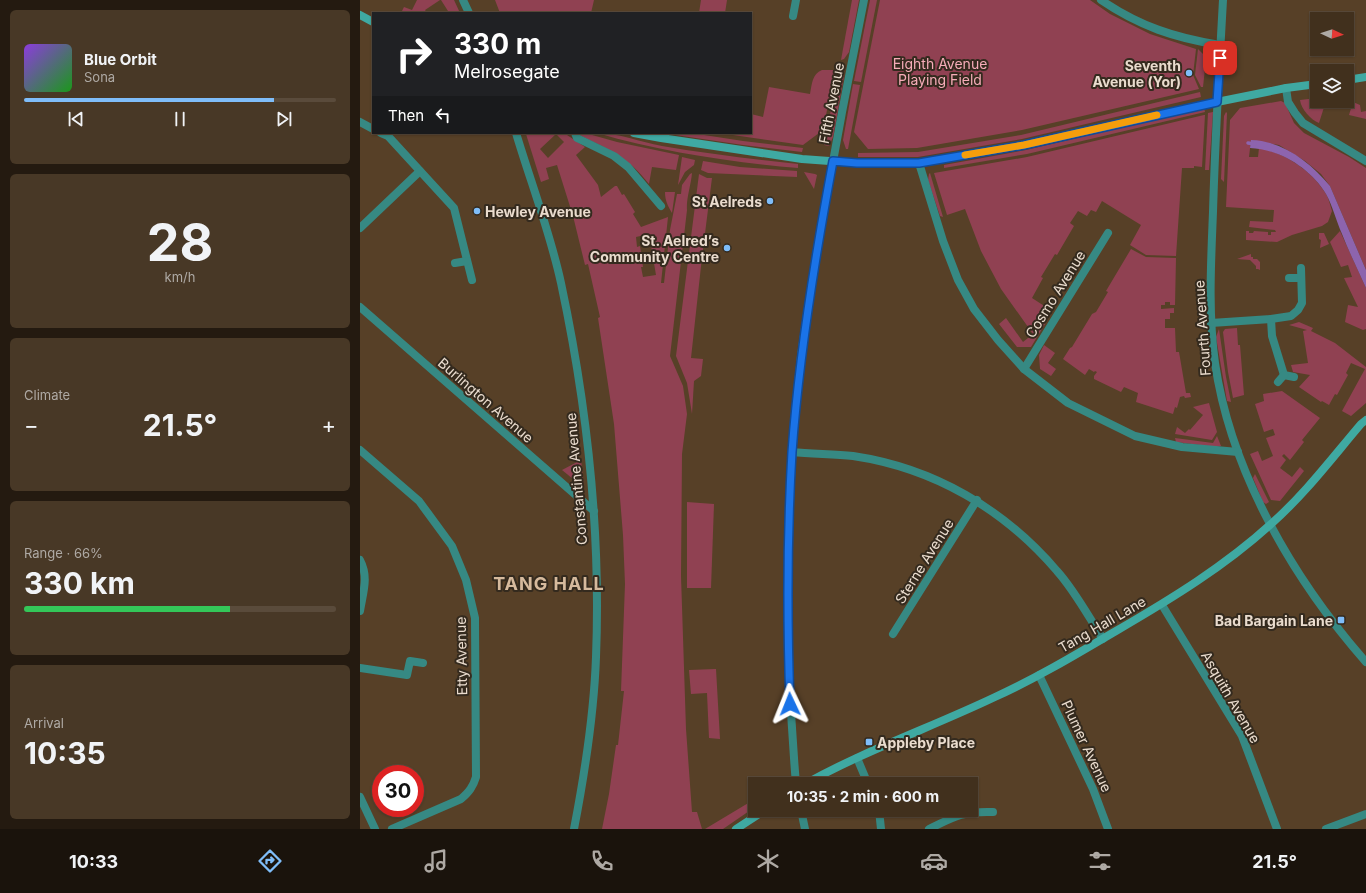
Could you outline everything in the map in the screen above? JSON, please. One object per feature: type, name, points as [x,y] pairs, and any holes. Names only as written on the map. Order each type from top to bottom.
[{"type":"street","points":[[463,0],[469,12]]},
{"type":"street","points":[[793,16],[796,0]]},
{"type":"street","name":"Fifth Avenue","points":[[795,777],[787,634],[788,540],[792,452],[801,355],[813,278],[833,161],[864,0]]},
{"type":"street","points":[[1101,0],[1114,9],[1158,31],[1192,41],[1220,45]]},
{"type":"street","name":"Fourth Avenue","points":[[1223,0],[1217,102],[1210,300],[1215,363],[1220,388],[1225,411],[1238,452],[1253,490],[1271,524],[1292,562],[1317,601],[1344,637],[1366,662]]},
{"type":"street","points":[[360,16],[372,22]]},
{"type":"street","points":[[1354,79],[1366,77]]},
{"type":"street","points":[[639,134],[742,151],[802,159],[857,163],[919,163],[1024,145],[1217,102],[1286,88],[1310,85]]},
{"type":"street","points":[[1286,88],[1288,102],[1303,123],[1366,161]]},
{"type":"street","points":[[360,122],[372,128]]},
{"type":"street","points":[[384,134],[388,136],[454,208],[472,280]]},
{"type":"street","name":"Constantine Avenue","points":[[516,134],[545,224],[560,281],[577,367],[585,424],[594,512],[597,606],[596,657],[588,747],[574,829]]},
{"type":"street","points":[[575,134],[577,138],[614,156],[628,167],[661,206]]},
{"type":"street","points":[[919,163],[943,241],[958,280],[974,309],[998,340],[1024,369],[1068,403],[1135,436],[1182,447],[1238,452]]},
{"type":"street","points":[[360,228],[420,171]]},
{"type":"street","name":"Cosmo Avenue","points":[[1024,369],[1108,233]]},
{"type":"street","points":[[455,263],[467,261]]},
{"type":"street","points":[[1211,323],[1272,319],[1291,316],[1298,310],[1302,303],[1301,268]]},
{"type":"street","points":[[1289,278],[1301,278]]},
{"type":"street","name":"Burlington Avenue","points":[[360,308],[594,512]]},
{"type":"street","points":[[1272,319],[1272,336],[1284,376]]},
{"type":"street","points":[[1284,376],[1294,377]]},
{"type":"street","points":[[1278,382],[1284,376]]},
{"type":"street","name":"Tang Hall Lane","points":[[819,777],[856,758],[941,722],[1039,675],[1162,604],[1226,562],[1271,524],[1300,496],[1366,420]]},
{"type":"street","name":"Etty Avenue","points":[[360,450],[419,501],[452,546],[466,580],[475,618],[476,777],[473,785],[469,792],[461,799],[392,829]]},
{"type":"street","points":[[792,452],[853,456],[893,465],[926,475],[976,500],[1004,520],[1033,544],[1058,572],[1103,639]]},
{"type":"street","name":"Sterne Avenue","points":[[894,634],[976,500]]},
{"type":"street","points":[[360,560],[364,568],[366,578],[360,611]]},
{"type":"street","name":"Asquith Avenue","points":[[1162,604],[1242,736],[1277,829]]},
{"type":"street","points":[[360,668],[407,675],[410,661],[423,663]]},
{"type":"street","name":"Plumer Avenue","points":[[1039,675],[1090,782],[1108,829]]},
{"type":"street","points":[[856,758],[865,777]]},
{"type":"street","points":[[360,797],[375,829]]},
{"type":"street","points":[[980,803],[980,812]]},
{"type":"street","points":[[929,829],[957,815],[993,812]]},
{"type":"street","points":[[1326,829],[1366,814]]},
{"type":"street","points":[[736,829],[754,817]]},
{"type":"street","points":[[802,817],[805,829]]},
{"type":"street","points":[[880,817],[882,829]]},
{"type":"green space","points":[[417,0],[440,0],[425,10],[426,12],[402,12],[404,7],[412,10]]},
{"type":"green space","points":[[441,0],[454,0],[460,12],[446,12],[448,11]]},
{"type":"green space","points":[[495,0],[594,0],[591,12],[500,12]]},
{"type":"green space","points":[[701,0],[727,0],[725,12],[699,12]]},
{"type":"green space","points":[[852,0],[859,0],[849,52],[844,59],[841,60]]},
{"type":"green space","points":[[870,0],[877,0],[861,82],[854,81]]},
{"type":"green space","name":"Eighth Avenue Playing Field","points":[[880,0],[1090,0],[1110,14],[1150,34],[1196,49],[1193,75],[1199,89],[1022,130],[917,148],[868,149],[854,132]]},
{"type":"green space","points":[[1198,49],[1206,59],[1203,87],[1201,87],[1195,75]]},
{"type":"green space","points":[[839,68],[844,76],[833,137],[829,146],[824,145]]},
{"type":"green space","points":[[822,70],[835,70],[823,130],[803,145],[726,134],[752,134],[752,114],[763,117],[769,87],[810,94],[814,77]]},
{"type":"green space","points":[[853,84],[860,85],[848,149],[846,149],[843,140]]},
{"type":"green space","points":[[1200,92],[1201,97],[1022,139],[918,157],[858,157],[858,153],[918,152],[1021,135]]},
{"type":"green space","points":[[1310,99],[1310,108],[1324,108],[1319,123],[1307,114],[1302,107],[1300,100]]},
{"type":"green space","points":[[1281,101],[1285,103],[1294,123],[1304,133],[1349,157],[1366,168],[1366,270],[1330,186],[1321,174],[1305,161],[1279,145],[1251,140],[1249,157],[1258,157],[1259,148],[1269,150],[1297,164],[1306,171],[1320,186],[1328,198],[1332,211],[1328,222],[1322,226],[1292,235],[1277,242],[1246,240],[1246,231],[1249,231],[1249,233],[1253,233],[1254,231],[1268,232],[1268,235],[1271,235],[1271,232],[1276,232],[1275,230],[1249,227],[1250,221],[1273,222],[1274,210],[1226,207],[1230,120],[1240,108]]},
{"type":"green space","points":[[1354,102],[1360,105],[1361,112],[1366,111],[1366,119],[1349,115],[1351,108],[1354,108]]},
{"type":"green space","points":[[1204,108],[1205,112],[1027,154],[944,168],[944,165],[1026,150]]},
{"type":"green space","points":[[1213,112],[1209,170],[1205,170],[1208,113]]},
{"type":"green space","points":[[1226,112],[1224,182],[1221,179],[1224,116]]},
{"type":"green space","points":[[1205,115],[1202,167],[1194,166],[1194,168],[1182,168],[1176,256],[1146,255],[1130,245],[1141,225],[1102,201],[1096,212],[1091,210],[1087,216],[1078,211],[1070,223],[1074,226],[1057,255],[1055,254],[1041,277],[1043,278],[1032,298],[1052,311],[1049,317],[1042,313],[1038,320],[1045,324],[1031,347],[1017,347],[999,324],[1006,318],[1023,342],[1033,334],[1001,289],[981,251],[965,209],[947,215],[934,173],[1027,157]]},
{"type":"green space","points":[[526,134],[556,134],[566,134],[585,147],[576,155],[598,185],[601,197],[617,186],[622,195],[624,194],[635,212],[633,214],[641,227],[668,217],[661,283],[664,283],[670,230],[677,194],[681,194],[682,185],[692,173],[687,201],[670,356],[683,386],[687,414],[682,454],[681,576],[686,729],[692,812],[697,812],[702,829],[602,829],[616,745],[618,745],[624,691],[621,691],[625,584],[623,535],[614,424],[598,318],[600,317],[588,264],[585,265],[573,216],[557,165],[546,168],[549,179],[541,182]],"holes":[[[556,134],[564,142],[548,158],[540,149]],[[649,234],[656,275],[643,277],[640,246],[637,247],[636,237]]]},
{"type":"green space","points":[[578,134],[589,134],[617,142],[679,155],[676,170],[652,167],[649,184],[634,167],[618,155]]},
{"type":"green space","points":[[601,134],[613,134],[679,149],[798,164],[798,168],[747,163],[696,155],[622,140]]},
{"type":"green space","points":[[669,134],[698,134],[803,148],[802,152]]},
{"type":"green space","points":[[682,157],[695,160],[694,165],[685,172],[678,185]]},
{"type":"green space","points":[[703,161],[740,167],[797,171],[797,177],[708,173],[701,170]]},
{"type":"green space","points":[[804,172],[817,175],[814,189]]},
{"type":"green space","points":[[930,173],[943,217],[940,216],[928,180]]},
{"type":"green space","points":[[699,174],[707,178],[712,178],[691,358],[703,359],[701,376],[694,381],[692,414],[687,383],[676,356]]},
{"type":"green space","points":[[665,192],[675,192],[672,213],[666,201]]},
{"type":"green space","points":[[1340,231],[1366,288],[1366,329],[1363,330],[1345,322],[1348,305],[1358,307],[1344,278],[1352,277],[1348,265],[1341,267],[1330,242]]},
{"type":"green space","points":[[1319,233],[1324,233],[1329,244],[1320,248],[1321,240],[1319,239]]},
{"type":"green space","points":[[1131,249],[1146,257],[1176,258],[1175,305],[1170,305],[1170,302],[1165,302],[1165,305],[1161,305],[1161,309],[1174,308],[1174,313],[1170,313],[1170,319],[1165,319],[1165,328],[1175,328],[1176,352],[1179,352],[1186,393],[1190,393],[1191,397],[1180,397],[1177,408],[1175,407],[1173,414],[1136,402],[1138,393],[1124,387],[1121,392],[1094,379],[1097,372],[1089,369],[1085,375],[1063,359],[1092,314],[1096,312],[1108,292],[1106,291]]},
{"type":"green space","points":[[1251,254],[1253,259],[1257,259],[1260,262],[1260,270],[1256,269],[1256,266],[1250,260],[1237,259]]},
{"type":"green space","points":[[1299,322],[1313,328],[1311,331],[1335,343],[1366,367],[1366,403],[1351,416],[1342,411],[1365,369],[1351,363],[1346,373],[1348,375],[1337,395],[1335,394],[1329,405],[1322,401],[1321,402],[1299,387],[1310,375],[1293,372],[1291,365],[1308,363],[1303,331],[1307,330],[1289,325]]},
{"type":"green space","points":[[1237,328],[1238,345],[1240,345],[1244,395],[1233,398],[1223,332],[1225,329]]},
{"type":"green space","points":[[1219,329],[1231,402],[1227,401],[1216,337]]},
{"type":"green space","points":[[1044,345],[1055,353],[1048,363],[1056,369],[1051,376],[1040,369],[1039,355]]},
{"type":"green space","points":[[1282,391],[1320,418],[1302,440],[1304,442],[1290,460],[1284,454],[1282,456],[1286,460],[1280,468],[1292,477],[1300,467],[1304,471],[1280,501],[1271,500],[1250,454],[1258,451],[1262,461],[1273,456],[1266,438],[1275,435],[1273,429],[1264,432],[1255,404],[1264,401],[1263,394]]},
{"type":"green space","points":[[1209,403],[1217,432],[1212,440],[1175,434],[1177,427],[1185,433],[1189,429],[1190,430],[1203,415],[1193,407]]},
{"type":"green space","points":[[1217,436],[1221,446],[1216,447],[1176,442],[1175,438],[1213,443]]},
{"type":"green space","points":[[581,460],[584,488],[562,470]]},
{"type":"green space","points":[[1255,474],[1269,502],[1266,504],[1263,502],[1253,478]]},
{"type":"green space","points":[[687,502],[714,504],[711,588],[687,588]]},
{"type":"green space","points":[[716,669],[720,739],[709,738],[707,693],[691,694],[689,670]]},
{"type":"green space","points":[[748,803],[748,812],[723,829],[705,829]]},
{"type":"shaded area","points":[[1251,140],[1274,144],[1295,154],[1314,169],[1330,186],[1366,270],[1366,288],[1328,198],[1320,185],[1312,176],[1294,162],[1283,156],[1261,149],[1250,148]]},
{"type":"waterway","points":[[1248,143],[1255,144]]},
{"type":"slow traffic","points":[[965,155],[1024,145],[1157,115]]},
{"type":"place","name":"Seventh Avenue (Yor)","points":[[1189,73]]},
{"type":"place","name":"St Aelreds","points":[[770,201]]},
{"type":"place","name":"Hewley Avenue","points":[[477,211]]},
{"type":"place","name":"St. Aelred’s Community Centre","points":[[727,248]]},
{"type":"place","name":"Bad Bargain Lane","points":[[1341,620]]},
{"type":"place","name":"Appleby Place","points":[[869,742]]},
{"type":"district","name":"TANG HALL","points":[[549,583]]},
{"type":"route","points":[[790,704],[787,634],[788,540],[792,452],[801,355],[833,161],[857,163],[919,163],[1024,145],[1217,102],[1220,58]]}]
